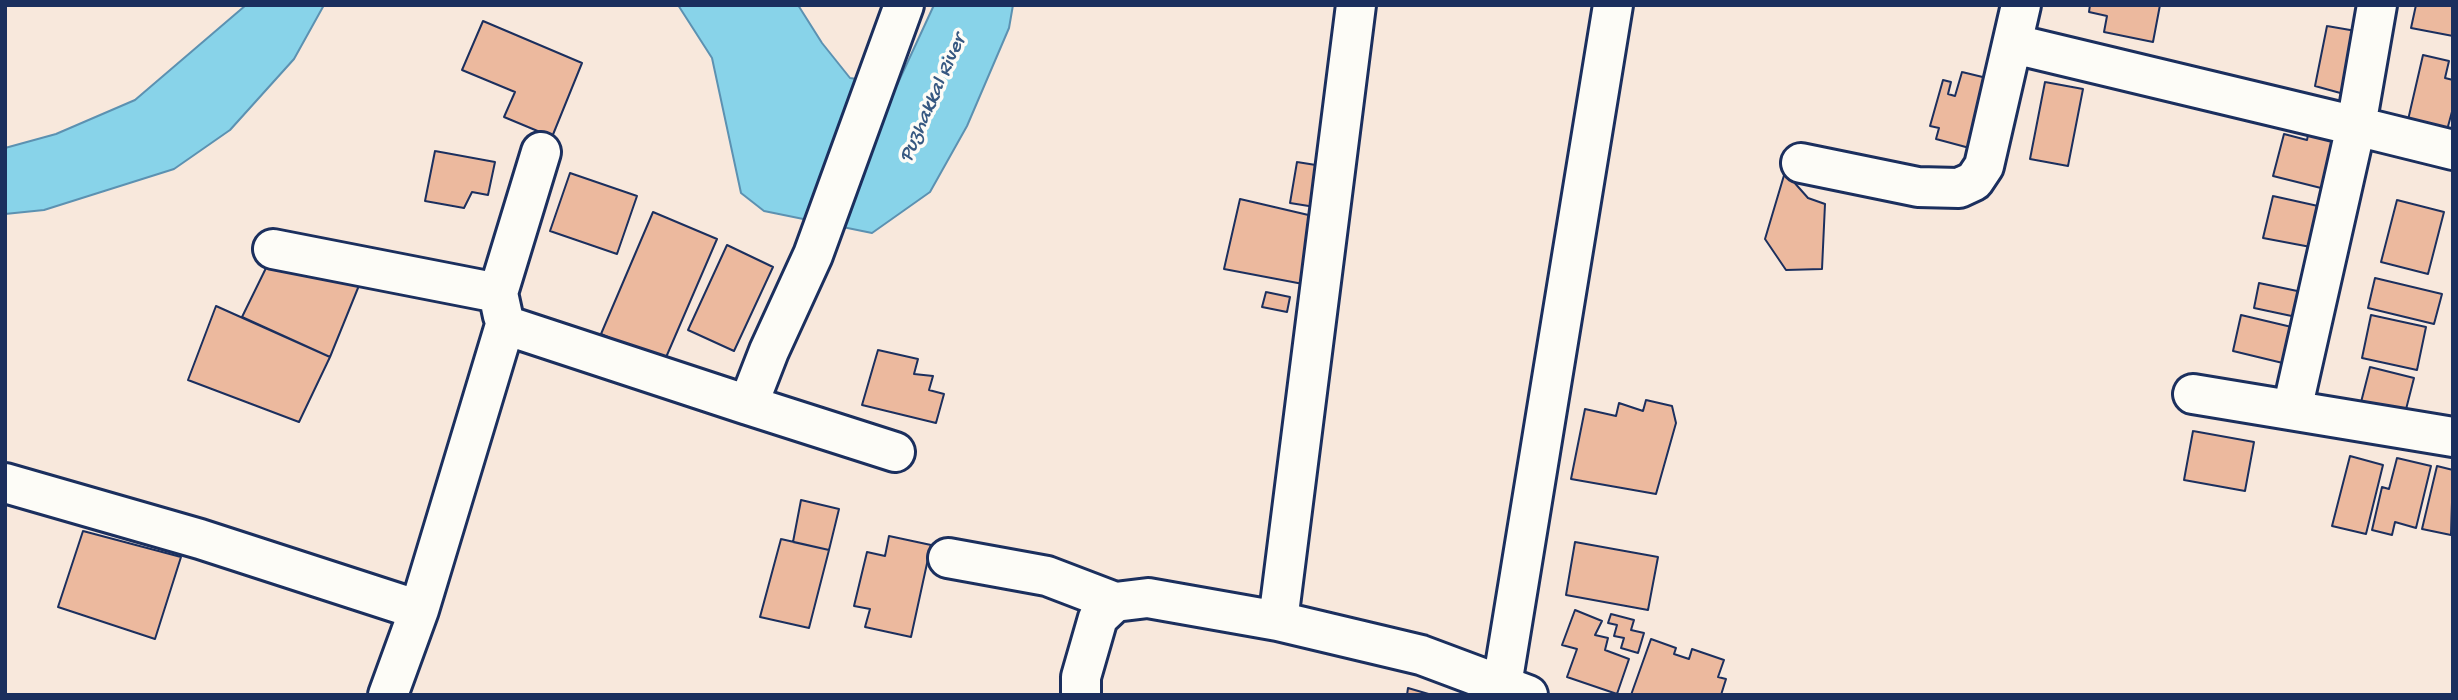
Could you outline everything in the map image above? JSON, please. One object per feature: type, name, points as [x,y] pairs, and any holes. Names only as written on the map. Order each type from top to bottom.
[{"type":"street","points":[[748,405],[813,254],[904,5]]},
{"type":"street","points":[[1278,621],[1356,5]]},
{"type":"street","points":[[948,558],[1047,576],[1115,602],[1149,598],[1278,621],[1421,655],[1515,690],[1613,5]]},
{"type":"street","points":[[1801,163],[1918,187],[1959,188],[1974,181],[1984,166],[2021,5]]},
{"type":"street","points":[[2292,410],[2356,125],[2377,5]]},
{"type":"street","points":[[2014,44],[2453,150]]},
{"type":"street","points":[[388,695],[419,610],[502,309],[541,152]]},
{"type":"street","points":[[273,249],[502,309],[748,405],[895,452]]},
{"type":"street","points":[[2193,394],[2453,437]]},
{"type":"street","points":[[5,483],[200,539],[419,610]]},
{"type":"street","points":[[1081,695],[1081,677],[1098,618],[1115,602]]},
{"type":"water","points":[[246,5],[324,5],[294,59],[230,130],[174,169],[44,210],[5,214],[5,148],[56,134],[135,100]]},
{"type":"water","name":"Puzhakkal River","points":[[678,5],[798,5],[822,43],[850,78],[897,85],[934,5],[1013,5],[1009,28],[967,126],[930,192],[872,233],[764,211],[741,193],[712,58]]},
{"type":"building","points":[[2090,5],[2160,5],[2153,42],[2104,32],[2107,16],[2089,12]]},
{"type":"building","points":[[2416,5],[2453,5],[2453,36],[2411,28]]},
{"type":"building","points":[[483,21],[582,63],[552,137],[504,117],[515,92],[462,70]]},
{"type":"building","points":[[2327,26],[2356,31],[2344,94],[2315,86]]},
{"type":"building","points":[[2423,55],[2449,61],[2445,78],[2453,80],[2453,108],[2447,130],[2408,120]]},
{"type":"building","points":[[1962,72],[1995,80],[1977,150],[1936,139],[1939,128],[1930,126],[1943,80],[1951,82],[1948,94],[1955,96]]},
{"type":"building","points":[[2045,82],[2083,89],[2068,166],[2030,159]]},
{"type":"building","points":[[2309,130],[2342,139],[2329,190],[2273,176],[2284,134],[2307,140]]},
{"type":"building","points":[[435,151],[495,162],[488,195],[472,192],[464,208],[425,201]]},
{"type":"building","points":[[1297,162],[1322,166],[1315,207],[1290,203]]},
{"type":"building","points":[[1785,172],[1808,198],[1825,204],[1822,269],[1786,270],[1765,239]]},
{"type":"building","points":[[570,173],[637,196],[617,254],[550,231]]},
{"type":"building","points":[[2273,196],[2327,208],[2316,248],[2263,238]]},
{"type":"building","points":[[1240,199],[1317,217],[1303,284],[1224,269]]},
{"type":"building","points":[[2397,200],[2444,212],[2428,274],[2381,262]]},
{"type":"building","points":[[653,212],[717,239],[664,362],[601,334]]},
{"type":"building","points":[[727,245],[773,267],[734,351],[688,330]]},
{"type":"building","points":[[267,266],[360,283],[330,357],[242,317]]},
{"type":"building","points":[[2375,278],[2442,294],[2434,324],[2368,308]]},
{"type":"building","points":[[2259,283],[2307,293],[2301,318],[2254,308]]},
{"type":"building","points":[[1266,292],[1290,297],[1287,312],[1262,307]]},
{"type":"building","points":[[216,306],[330,357],[299,422],[188,380]]},
{"type":"building","points":[[2241,315],[2300,329],[2291,365],[2233,351]]},
{"type":"building","points":[[2371,315],[2426,327],[2417,370],[2362,358]]},
{"type":"building","points":[[878,350],[918,359],[914,374],[933,376],[929,390],[944,394],[936,423],[862,405]]},
{"type":"building","points":[[2370,367],[2414,378],[2402,425],[2358,414]]},
{"type":"building","points":[[1646,400],[1672,406],[1676,423],[1656,494],[1571,479],[1585,409],[1616,416],[1619,403],[1643,411]]},
{"type":"building","points":[[2193,431],[2254,442],[2245,491],[2184,480]]},
{"type":"building","points":[[2350,456],[2383,465],[2366,534],[2332,526]]},
{"type":"building","points":[[2397,458],[2431,466],[2416,528],[2395,522],[2392,535],[2372,530],[2382,487],[2389,489]]},
{"type":"building","points":[[2437,466],[2453,470],[2451,535],[2422,529]]},
{"type":"building","points":[[801,500],[839,509],[829,550],[793,542]]},
{"type":"building","points":[[83,531],[181,557],[155,639],[58,607]]},
{"type":"building","points":[[889,536],[931,545],[911,637],[865,627],[870,609],[854,606],[867,552],[885,556]]},
{"type":"building","points":[[781,539],[829,550],[809,628],[760,617]]},
{"type":"building","points":[[1575,542],[1658,557],[1648,610],[1566,595]]},
{"type":"building","points":[[1575,610],[1602,621],[1595,635],[1608,638],[1605,650],[1629,659],[1617,694],[1567,677],[1577,649],[1562,645]]},
{"type":"building","points":[[1611,614],[1634,620],[1631,630],[1644,633],[1638,653],[1621,648],[1624,638],[1614,636],[1617,625],[1608,623]]},
{"type":"building","points":[[1651,639],[1676,648],[1674,654],[1689,659],[1692,649],[1724,660],[1718,677],[1726,679],[1721,695],[1631,695]]},
{"type":"building","points":[[1408,688],[1432,695],[1407,695]]}]
